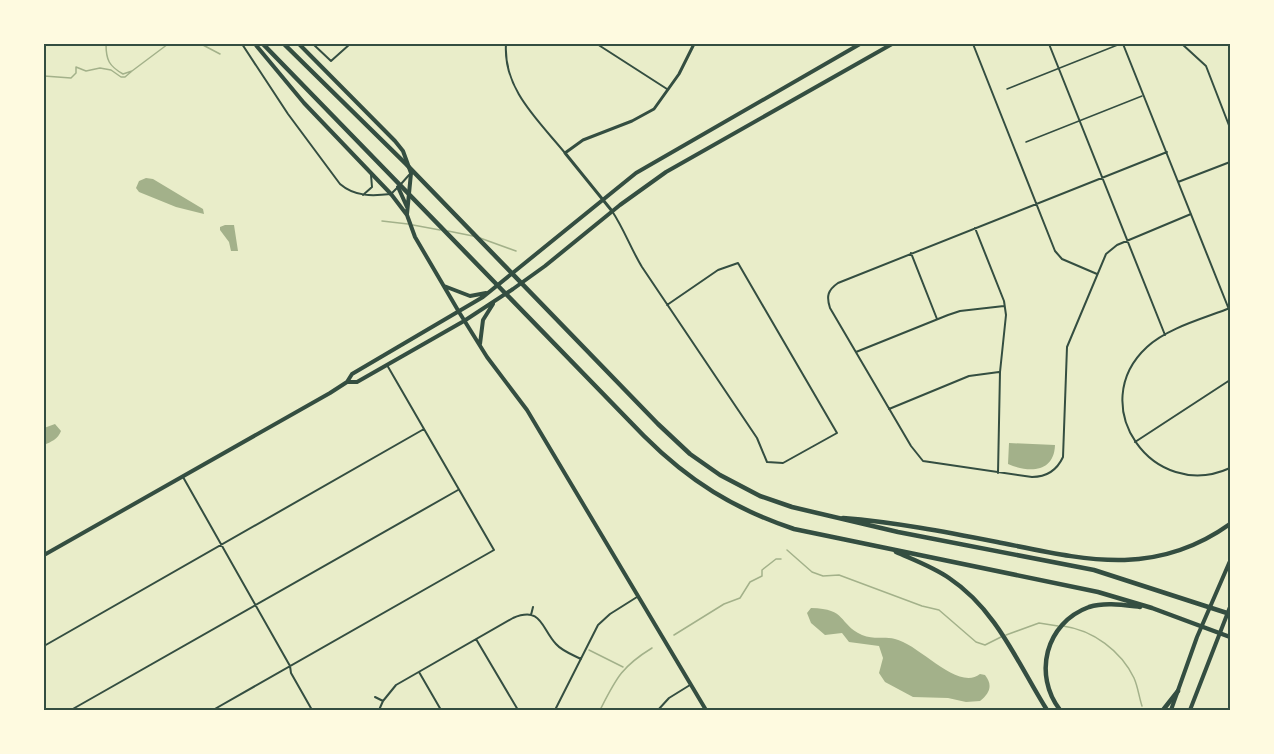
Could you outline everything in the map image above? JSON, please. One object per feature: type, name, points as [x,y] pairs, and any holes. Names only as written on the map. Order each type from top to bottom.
[{"type":"highway","points":[[263,44],[655,447],[710,491],[747,511],[786,526],[1098,592],[1152,608],[1230,637]]},
{"type":"highway","points":[[284,44],[658,424],[690,454],[720,475],[747,490],[824,516],[1067,564],[1124,578],[1230,615]]},
{"type":"highway","points":[[824,516],[861,519],[1071,557],[1113,561],[1154,558],[1177,551],[1202,542],[1230,524]]},
{"type":"highway","points":[[888,549],[950,579],[980,604],[1001,632],[1047,711]]},
{"type":"highway","points":[[1060,711],[1050,694],[1045,667],[1050,642],[1063,623],[1081,610],[1096,605],[1117,604],[1152,608]]},
{"type":"highway","points":[[1163,711],[1178,691]]},
{"type":"main road","points":[[255,44],[304,103],[391,194],[407,214],[415,237],[464,321],[527,410],[706,711]]},
{"type":"main road","points":[[299,44],[403,151],[411,174],[407,214]]},
{"type":"main road","points":[[44,555],[347,382],[352,374],[459,312],[489,292],[614,190],[656,160],[860,44]]},
{"type":"main road","points":[[347,382],[357,382],[496,301],[545,266],[612,210],[666,172],[892,44]]},
{"type":"main road","points":[[398,187],[408,208]]},
{"type":"main road","points":[[444,286],[470,296],[489,292]]},
{"type":"main road","points":[[480,345],[483,320],[496,301]]},
{"type":"main road","points":[[1171,711],[1197,637],[1230,561]]},
{"type":"main road","points":[[1190,711],[1230,607]]},
{"type":"street","points":[[242,44],[288,114],[345,189],[363,195],[391,194],[411,174]]},
{"type":"street","points":[[313,44],[331,61],[350,44]]},
{"type":"street","points":[[506,44],[505,58],[511,80],[520,99],[612,210],[622,225],[637,259],[667,305],[757,438],[767,462],[783,463],[837,433],[738,263],[718,270],[667,305]]},
{"type":"street","points":[[597,44],[668,90]]},
{"type":"street","points":[[565,153],[583,140],[603,130],[632,122],[654,109],[682,69],[694,44]]},
{"type":"street","points":[[974,44],[1058,255],[1067,262],[1097,274]]},
{"type":"street","points":[[1049,44],[1165,335]]},
{"type":"street","points":[[1122,44],[1230,310],[1165,335],[1143,350],[1126,378],[1123,411],[1135,442],[1151,460],[1174,472],[1201,476],[1230,468]]},
{"type":"street","points":[[1182,44],[1204,63],[1230,128]]},
{"type":"street","points":[[1167,152],[838,283],[828,292],[830,308],[914,452],[923,461],[1038,477],[1051,473],[1060,463],[1065,448],[1067,347],[1108,251],[1191,214]]},
{"type":"street","points":[[1178,182],[1230,162]]},
{"type":"street","points":[[363,195],[372,187],[370,174]]},
{"type":"street","points":[[975,228],[1005,306],[1006,321],[1000,372],[998,473]]},
{"type":"street","points":[[911,253],[937,319]]},
{"type":"street","points":[[856,352],[960,311],[1005,306]]},
{"type":"street","points":[[213,711],[494,549],[387,365]]},
{"type":"street","points":[[889,409],[977,373],[1000,372]]},
{"type":"street","points":[[1135,442],[1230,380]]},
{"type":"street","points":[[44,646],[424,429]]},
{"type":"street","points":[[182,476],[290,666],[291,673],[312,711]]},
{"type":"street","points":[[71,711],[458,490]]},
{"type":"street","points":[[555,711],[598,625],[610,614],[639,597]]},
{"type":"street","points":[[531,615],[533,607]]},
{"type":"street","points":[[380,711],[383,700],[396,685],[513,618],[525,614],[539,619],[557,645],[581,658]]},
{"type":"street","points":[[476,639],[518,711]]},
{"type":"street","points":[[418,672],[441,711]]},
{"type":"street","points":[[658,711],[669,698],[691,684]]},
{"type":"street","points":[[375,698],[383,700]]},
{"type":"lane","points":[[1007,89],[1122,44]]},
{"type":"lane","points":[[1026,142],[1144,95]]},
{"type":"shaded area","points":[[146,178],[153,179],[203,209],[204,214],[176,207],[139,192],[136,188],[139,181]]},
{"type":"shaded area","points":[[234,225],[238,251],[231,251],[229,242],[220,230],[220,227]]},
{"type":"shaded area","points":[[55,424],[61,431],[60,434],[44,445],[44,428]]},
{"type":"shaded area","points":[[1009,443],[1055,445],[1054,454],[1045,466],[1024,469],[1008,464]]},
{"type":"shaded area","points":[[811,608],[837,614],[862,635],[891,638],[905,643],[961,677],[971,678],[980,674],[985,675],[990,686],[988,692],[980,701],[966,702],[948,698],[913,697],[885,682],[879,673],[883,658],[879,646],[849,642],[842,633],[825,635],[811,623],[807,613]]},
{"type":"waterway","points":[[106,44],[109,62],[123,74],[132,71],[168,44]]},
{"type":"waterway","points":[[201,44],[220,54]]},
{"type":"waterway","points":[[44,76],[71,78],[76,73],[76,67],[86,71],[100,68],[111,70],[121,77],[125,77],[132,71]]},
{"type":"waterway","points":[[382,221],[408,224]]},
{"type":"waterway","points":[[413,225],[440,230]]},
{"type":"waterway","points":[[448,231],[473,236]]},
{"type":"waterway","points":[[480,238],[516,251]]},
{"type":"waterway","points":[[787,550],[812,572],[823,576],[839,575],[922,606],[939,610],[976,642],[985,645],[1001,637]]},
{"type":"waterway","points":[[674,635],[724,604],[740,598],[750,582],[762,576],[762,570],[776,559],[781,559]]},
{"type":"waterway","points":[[1006,635],[1039,623],[1058,626]]},
{"type":"waterway","points":[[1063,626],[1095,637],[1122,659],[1137,685],[1142,706]]},
{"type":"waterway","points":[[600,710],[620,674],[633,661],[652,648]]},
{"type":"waterway","points":[[589,650],[623,667]]}]
